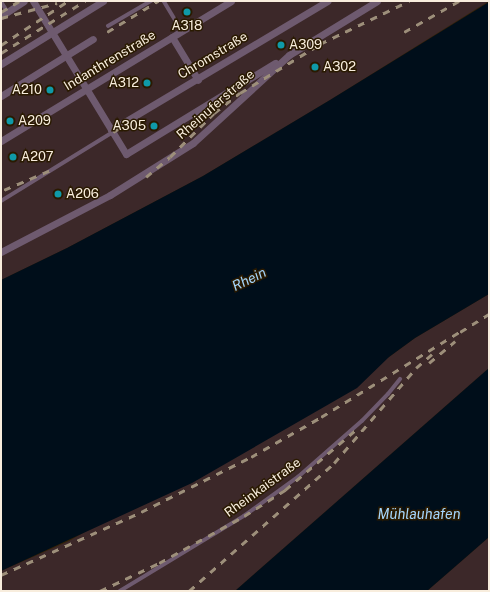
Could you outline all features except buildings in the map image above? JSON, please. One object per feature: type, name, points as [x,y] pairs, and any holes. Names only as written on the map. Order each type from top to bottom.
[{"type":"street","points":[[1,16],[24,1]]},
{"type":"street","points":[[33,1],[126,154],[289,55]]},
{"type":"street","points":[[1,64],[103,1]]},
{"type":"street","name":"Indanthrenstraße","points":[[1,141],[231,1]]},
{"type":"street","name":"Rheinuferstraße","points":[[1,252],[110,195],[193,143],[289,55],[377,1]]},
{"type":"street","name":"Chromstraße","points":[[112,131],[198,80],[323,2]]},
{"type":"street","points":[[172,37],[198,80]]},
{"type":"street","points":[[1,96],[93,39]]},
{"type":"lane","points":[[1,1],[8,12]]},
{"type":"lane","points":[[108,26],[151,1]]},
{"type":"lane","points":[[164,1],[182,31]]},
{"type":"lane","points":[[1,201],[112,131]]},
{"type":"lane","name":"Rheinkaistraße","points":[[120,591],[244,516],[298,477],[362,421],[400,379]]},
{"type":"shaded area","points":[[1,1],[489,1],[330,100],[203,176],[67,248],[1,280]]},
{"type":"shaded area","points":[[489,294],[489,368],[235,591],[1,591],[1,571],[69,541],[389,357],[415,338]]},
{"type":"shaded area","points":[[489,537],[489,591],[427,591],[465,558]]},
{"type":"water","name":"Rhein","points":[[489,2],[489,294],[415,338],[389,357],[357,388],[192,483],[1,571],[1,280],[67,248],[203,176]]},
{"type":"water","name":"Mühlauhafen","points":[[489,368],[489,537],[427,591],[235,591]]},
{"type":"railway","points":[[1,12],[19,1]]},
{"type":"railway","points":[[1,45],[68,1]]},
{"type":"railway","points":[[1,53],[85,1]]},
{"type":"railway","points":[[107,32],[158,1]]},
{"type":"railway","points":[[146,177],[170,157],[214,113],[240,93],[320,44],[409,1]]},
{"type":"railway","points":[[404,32],[459,1]]},
{"type":"railway","points":[[1,18],[57,3]]},
{"type":"railway","points":[[113,132],[131,121]]},
{"type":"railway","points":[[4,190],[53,169]]},
{"type":"railway","points":[[460,332],[489,314]]},
{"type":"railway","points":[[1,575],[141,512],[251,457],[321,417],[464,329]]},
{"type":"railway","points":[[429,363],[455,341]]},
{"type":"railway","points":[[189,591],[334,463],[416,368],[432,354]]},
{"type":"railway","points":[[100,591],[159,563],[244,516],[285,490],[359,427]]},
{"type":"place","name":"A318","points":[[187,12]]},
{"type":"place","name":"A309","points":[[281,45]]},
{"type":"place","name":"A302","points":[[315,67]]},
{"type":"place","name":"A312","points":[[147,83]]},
{"type":"place","name":"A210","points":[[50,90]]},
{"type":"place","name":"A209","points":[[10,121]]},
{"type":"place","name":"A305","points":[[154,126]]},
{"type":"place","name":"A207","points":[[13,157]]},
{"type":"place","name":"A206","points":[[58,194]]}]
